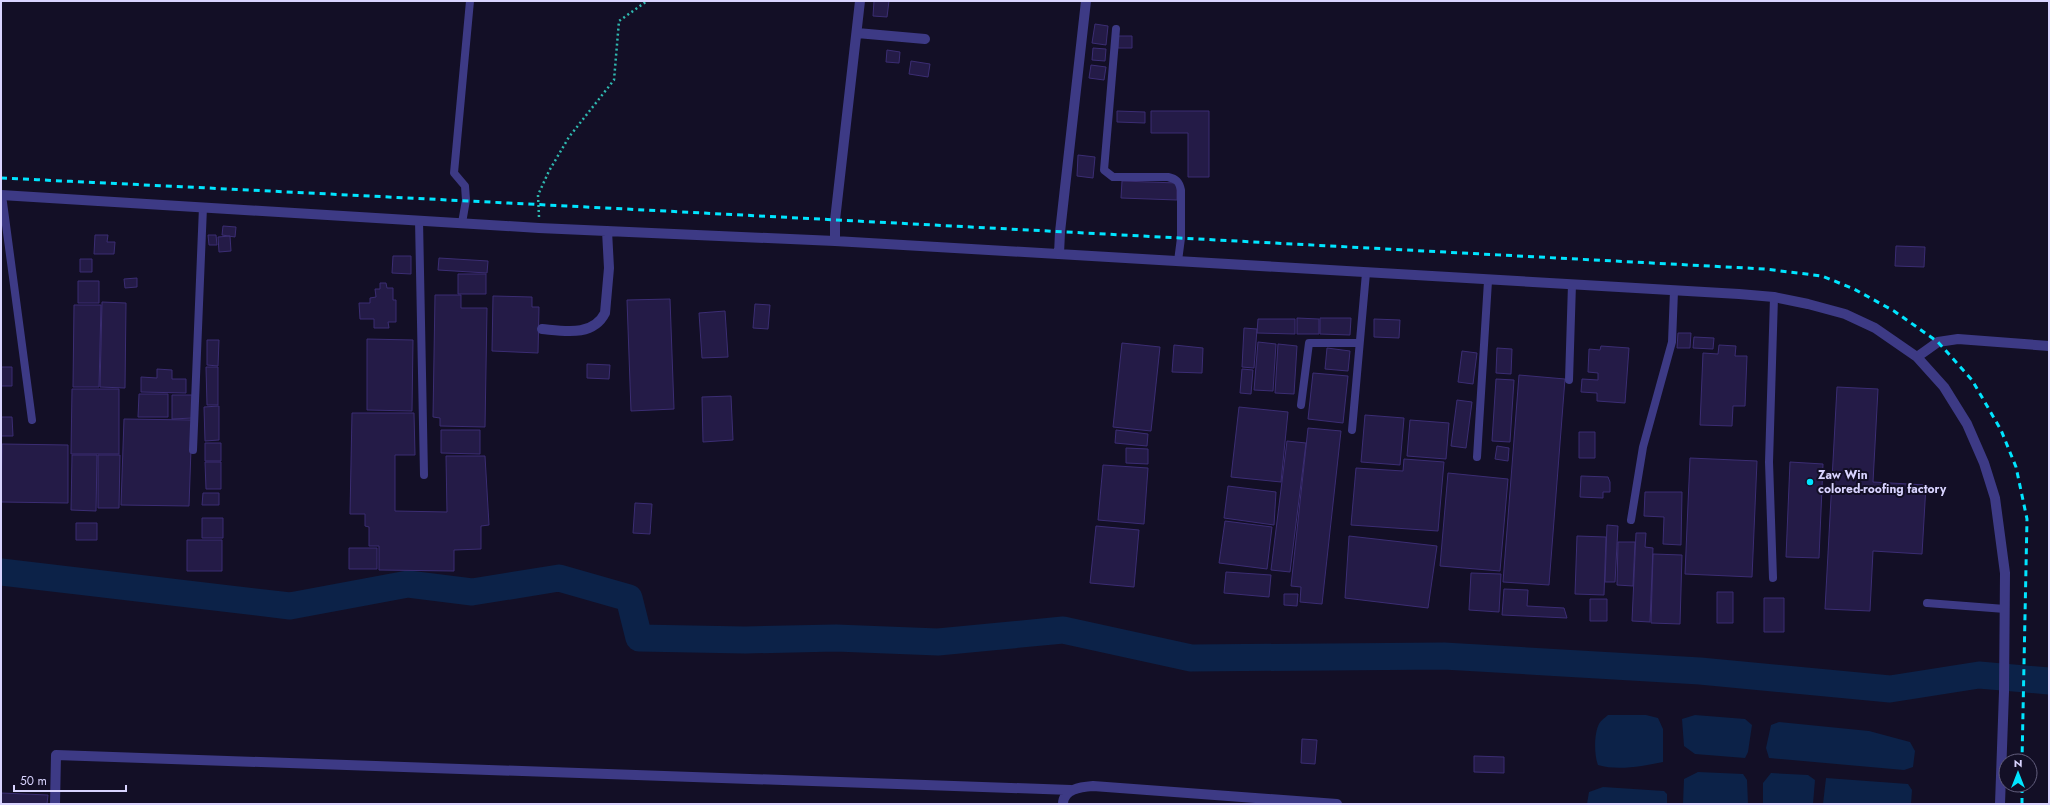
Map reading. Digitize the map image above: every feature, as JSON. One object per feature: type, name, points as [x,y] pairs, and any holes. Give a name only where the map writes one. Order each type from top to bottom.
[{"type":"street","points":[[836,241],[835,220],[860,1]]},
{"type":"street","points":[[1059,254],[1060,232],[1086,1]]},
{"type":"street","points":[[857,33],[925,38]]},
{"type":"street","points":[[1,195],[539,228],[836,241],[1774,297],[1845,314],[1875,328],[1917,357],[1944,387],[1967,424],[1984,463],[1995,498],[2001,532],[2005,573],[2004,692],[2000,804]]},
{"type":"street","points":[[542,329],[582,330],[592,328],[602,318],[605,313],[608,268],[607,231]]},
{"type":"street","points":[[1917,357],[1938,342],[1958,339],[2049,346]]},
{"type":"street","points":[[55,804],[56,756],[1071,790],[1093,786],[1264,801],[1337,804]]},
{"type":"street","points":[[1063,804],[1065,796],[1071,790]]},
{"type":"lane","points":[[462,223],[466,200],[465,186],[454,173],[470,1]]},
{"type":"lane","points":[[1116,29],[1104,170],[1112,177],[1168,177],[1176,179],[1180,183],[1181,238],[1178,261]]},
{"type":"lane","points":[[1,195],[32,420]]},
{"type":"lane","points":[[192,450],[203,207]]},
{"type":"lane","points":[[418,220],[424,474]]},
{"type":"lane","points":[[1352,430],[1366,273]]},
{"type":"lane","points":[[1477,457],[1488,281]]},
{"type":"lane","points":[[1569,380],[1572,284]]},
{"type":"lane","points":[[1631,520],[1643,447],[1672,342],[1674,291]]},
{"type":"lane","points":[[1773,578],[1769,462],[1774,297]]},
{"type":"lane","points":[[1301,405],[1309,343],[1359,343]]},
{"type":"lane","points":[[1927,603],[2005,609]]},
{"type":"path","points":[[539,228],[538,195],[549,171],[569,137],[614,80],[618,21],[648,1]]},
{"type":"water","points":[[1608,715],[1646,715],[1658,718],[1663,729],[1663,762],[1622,768],[1598,765],[1595,750],[1597,728],[1602,720]]},
{"type":"water","points":[[1695,715],[1745,719],[1752,725],[1748,752],[1745,758],[1695,754],[1684,746],[1682,719]]},
{"type":"water","points":[[1779,722],[1869,731],[1910,742],[1915,751],[1913,767],[1904,770],[1769,758],[1766,748],[1771,725]]},
{"type":"water","points":[[1698,772],[1743,774],[1747,780],[1748,804],[1683,804],[1684,779]]},
{"type":"water","points":[[1771,773],[1808,775],[1815,780],[1813,804],[1763,804],[1763,783]]},
{"type":"water","points":[[1826,778],[1908,784],[1912,790],[1911,804],[1823,804]]},
{"type":"water","points":[[1603,787],[1664,791],[1667,794],[1667,804],[1587,804],[1589,792]]},
{"type":"building","points":[[874,1],[889,1],[887,17],[873,16]]},
{"type":"building","points":[[1095,24],[1108,26],[1106,45],[1092,43]]},
{"type":"building","points":[[1118,36],[1132,36],[1132,48],[1118,48]]},
{"type":"building","points":[[1093,48],[1106,49],[1105,61],[1092,60]]},
{"type":"building","points":[[887,50],[900,52],[899,63],[886,62]]},
{"type":"building","points":[[911,61],[930,64],[928,77],[909,74]]},
{"type":"building","points":[[1091,65],[1106,67],[1104,80],[1089,78]]},
{"type":"building","points":[[1117,111],[1145,112],[1145,123],[1117,122]]},
{"type":"building","points":[[1151,111],[1209,111],[1209,177],[1188,177],[1188,133],[1151,133]]},
{"type":"building","points":[[1078,155],[1095,157],[1093,178],[1077,176]]},
{"type":"building","points":[[1122,181],[1177,183],[1177,200],[1121,198]]},
{"type":"building","points":[[223,226],[236,227],[235,237],[222,235]]},
{"type":"building","points":[[95,235],[108,235],[107,242],[115,242],[114,254],[94,254]]},
{"type":"building","points":[[208,235],[216,235],[217,245],[209,245]]},
{"type":"building","points":[[230,236],[231,251],[219,252],[218,237]]},
{"type":"building","points":[[1896,246],[1925,247],[1924,267],[1895,266]]},
{"type":"building","points":[[393,256],[411,256],[411,274],[392,273]]},
{"type":"building","points":[[439,258],[488,261],[487,273],[438,270]]},
{"type":"building","points":[[80,259],[92,259],[92,272],[80,272]]},
{"type":"building","points":[[458,274],[486,274],[486,294],[458,294]]},
{"type":"building","points":[[137,278],[137,287],[125,288],[124,279]]},
{"type":"building","points":[[78,281],[99,281],[99,303],[78,303]]},
{"type":"building","points":[[380,283],[386,283],[387,288],[393,288],[393,300],[396,300],[396,322],[388,322],[389,328],[374,328],[374,319],[360,319],[359,303],[370,303],[370,298],[376,297],[375,289],[380,289]]},
{"type":"building","points":[[435,295],[461,295],[461,308],[487,308],[485,427],[440,426],[440,418],[433,417]]},
{"type":"building","points":[[493,296],[532,297],[532,307],[539,307],[538,353],[492,351]]},
{"type":"building","points":[[670,299],[674,409],[631,411],[627,300]]},
{"type":"building","points":[[102,302],[126,303],[125,388],[100,387]]},
{"type":"building","points":[[755,304],[770,305],[768,329],[753,328]]},
{"type":"building","points":[[74,305],[101,305],[99,387],[73,387]]},
{"type":"building","points":[[725,311],[728,357],[702,358],[699,313]]},
{"type":"building","points":[[1297,318],[1319,319],[1319,334],[1297,334]]},
{"type":"building","points":[[1320,318],[1351,318],[1350,335],[1320,334]]},
{"type":"building","points":[[1258,319],[1295,319],[1295,334],[1257,333]]},
{"type":"building","points":[[1374,319],[1400,320],[1399,338],[1374,337]]},
{"type":"building","points":[[1244,328],[1257,329],[1254,368],[1242,367]]},
{"type":"building","points":[[1678,333],[1691,333],[1690,348],[1677,348]]},
{"type":"building","points":[[1694,337],[1714,338],[1713,349],[1693,348]]},
{"type":"building","points":[[367,339],[413,340],[412,411],[367,410]]},
{"type":"building","points":[[207,340],[219,340],[218,366],[207,365]]},
{"type":"building","points":[[1258,342],[1276,344],[1273,391],[1254,390]]},
{"type":"building","points":[[1122,343],[1160,347],[1151,431],[1113,427]]},
{"type":"building","points":[[1278,344],[1297,346],[1294,394],[1275,393]]},
{"type":"building","points":[[1174,345],[1203,348],[1202,373],[1172,372]]},
{"type":"building","points":[[1719,345],[1736,346],[1735,356],[1747,356],[1745,406],[1733,406],[1732,426],[1700,425],[1703,353],[1718,354]]},
{"type":"building","points":[[1601,346],[1629,348],[1625,403],[1597,401],[1597,393],[1581,392],[1582,379],[1598,380],[1598,373],[1588,372],[1589,349],[1600,350]]},
{"type":"building","points":[[1327,348],[1350,351],[1348,371],[1325,369]]},
{"type":"building","points":[[1497,348],[1512,349],[1511,374],[1496,373]]},
{"type":"building","points":[[1462,351],[1477,353],[1473,384],[1458,382]]},
{"type":"building","points":[[587,364],[610,365],[609,379],[587,378]]},
{"type":"building","points":[[1,367],[12,367],[12,386],[1,386]]},
{"type":"building","points":[[206,367],[218,367],[218,405],[207,405]]},
{"type":"building","points":[[157,369],[172,370],[172,379],[186,379],[186,393],[141,392],[141,377],[157,378]]},
{"type":"building","points":[[1242,369],[1253,370],[1251,394],[1240,393]]},
{"type":"building","points":[[1313,373],[1348,376],[1343,423],[1308,419]]},
{"type":"building","points":[[1519,375],[1565,379],[1549,585],[1503,582]]},
{"type":"building","points":[[1496,379],[1514,380],[1510,442],[1492,441]]},
{"type":"building","points":[[1837,387],[1878,389],[1873,482],[1926,485],[1922,554],[1873,551],[1870,611],[1825,609]]},
{"type":"building","points":[[72,389],[119,389],[119,454],[71,454]]},
{"type":"building","points":[[139,394],[168,394],[168,417],[138,417]]},
{"type":"building","points":[[172,395],[192,395],[193,418],[172,419]]},
{"type":"building","points":[[731,396],[733,440],[703,442],[702,397]]},
{"type":"building","points":[[1457,400],[1472,402],[1466,448],[1451,446]]},
{"type":"building","points":[[219,406],[219,440],[205,441],[204,407]]},
{"type":"building","points":[[1239,407],[1288,412],[1281,482],[1231,477]]},
{"type":"building","points":[[352,413],[414,413],[415,455],[395,455],[395,511],[447,512],[446,456],[485,456],[489,525],[481,526],[481,549],[454,550],[454,571],[379,570],[379,546],[369,546],[369,527],[365,526],[365,514],[350,514]]},
{"type":"building","points":[[1365,415],[1404,418],[1400,465],[1361,462]]},
{"type":"building","points":[[1,417],[12,417],[13,436],[1,436]]},
{"type":"building","points":[[124,419],[192,420],[189,506],[121,505]]},
{"type":"building","points":[[1410,420],[1449,423],[1446,459],[1407,456]]},
{"type":"building","points":[[1308,428],[1341,431],[1322,604],[1300,602],[1301,587],[1291,586]]},
{"type":"building","points":[[441,430],[480,430],[480,454],[441,453]]},
{"type":"building","points":[[1116,430],[1148,434],[1147,446],[1115,443]]},
{"type":"building","points":[[1579,432],[1595,432],[1595,458],[1579,458]]},
{"type":"building","points":[[1287,441],[1306,443],[1290,572],[1271,570]]},
{"type":"building","points":[[205,443],[221,443],[221,461],[205,461]]},
{"type":"building","points":[[2,444],[68,445],[68,503],[1,502]]},
{"type":"building","points":[[1497,446],[1509,448],[1508,461],[1495,459]]},
{"type":"building","points":[[1126,448],[1148,449],[1148,464],[1126,463]]},
{"type":"building","points":[[72,455],[97,455],[96,511],[71,510]]},
{"type":"building","points":[[98,455],[120,455],[119,508],[98,508]]},
{"type":"building","points":[[1690,458],[1757,461],[1752,577],[1685,574]]},
{"type":"building","points":[[1404,459],[1444,462],[1438,531],[1351,525],[1356,468],[1403,471]]},
{"type":"building","points":[[205,462],[221,462],[221,489],[206,489]]},
{"type":"building","points":[[1790,462],[1823,464],[1819,558],[1786,557]]},
{"type":"building","points":[[1103,465],[1148,468],[1144,524],[1098,520]]},
{"type":"building","points":[[1448,473],[1508,479],[1500,571],[1440,566]]},
{"type":"building","points":[[1581,476],[1608,477],[1610,482],[1610,492],[1603,492],[1603,498],[1580,497]]},
{"type":"building","points":[[1228,486],[1276,492],[1274,525],[1224,518]]},
{"type":"building","points":[[1645,492],[1682,492],[1681,545],[1663,544],[1664,517],[1644,516]]},
{"type":"building","points":[[203,493],[219,493],[219,505],[202,505]]},
{"type":"building","points":[[635,503],[652,504],[650,534],[633,533]]},
{"type":"building","points":[[202,518],[223,518],[223,538],[202,538]]},
{"type":"building","points":[[1225,521],[1272,527],[1267,569],[1219,563]]},
{"type":"building","points":[[76,523],[97,523],[97,540],[76,540]]},
{"type":"building","points":[[1607,525],[1618,526],[1615,582],[1605,582]]},
{"type":"building","points":[[1096,526],[1139,530],[1134,587],[1090,583]]},
{"type":"building","points":[[1636,533],[1646,533],[1645,547],[1653,548],[1650,622],[1632,621]]},
{"type":"building","points":[[1349,536],[1437,546],[1428,608],[1345,598]]},
{"type":"building","points":[[1577,536],[1606,537],[1604,595],[1575,594]]},
{"type":"building","points":[[187,540],[222,540],[222,571],[187,571]]},
{"type":"building","points":[[1618,542],[1635,542],[1633,586],[1617,585]]},
{"type":"building","points":[[349,548],[377,548],[377,569],[349,569]]},
{"type":"building","points":[[1653,554],[1682,555],[1680,624],[1651,623]]},
{"type":"building","points":[[1226,572],[1271,575],[1269,597],[1224,593]]},
{"type":"building","points":[[1471,573],[1501,574],[1499,612],[1469,610]]},
{"type":"building","points":[[1504,589],[1528,590],[1527,606],[1564,608],[1567,618],[1502,615]]},
{"type":"building","points":[[1717,592],[1733,592],[1733,623],[1717,623]]},
{"type":"building","points":[[1284,594],[1298,594],[1297,606],[1284,605]]},
{"type":"building","points":[[1764,598],[1784,598],[1784,632],[1764,632]]},
{"type":"building","points":[[1590,599],[1607,599],[1607,621],[1590,621]]},
{"type":"building","points":[[1302,739],[1317,740],[1315,764],[1301,763]]},
{"type":"building","points":[[1474,756],[1504,757],[1504,773],[1474,772]]},
{"type":"building","points":[[1,793],[48,795],[47,804],[1,804]]},
{"type":"waterway","points":[[1,572],[290,606],[408,584],[472,592],[559,578],[629,598],[639,638],[745,640],[836,638],[938,642],[1063,630],[1191,658],[1444,656],[1700,671],[1890,689],[1979,675],[2049,681]]},
{"type":"railway","points":[[1,178],[1765,269],[1822,276],[1854,289],[1894,311],[1938,342],[1972,380],[2001,430],[2016,467],[2027,519],[2022,753]]},
{"type":"railway","points":[[2022,793],[2022,804]]},
{"type":"place","name":"Zaw Win colored-roofing factory","points":[[1810,482]]}]
